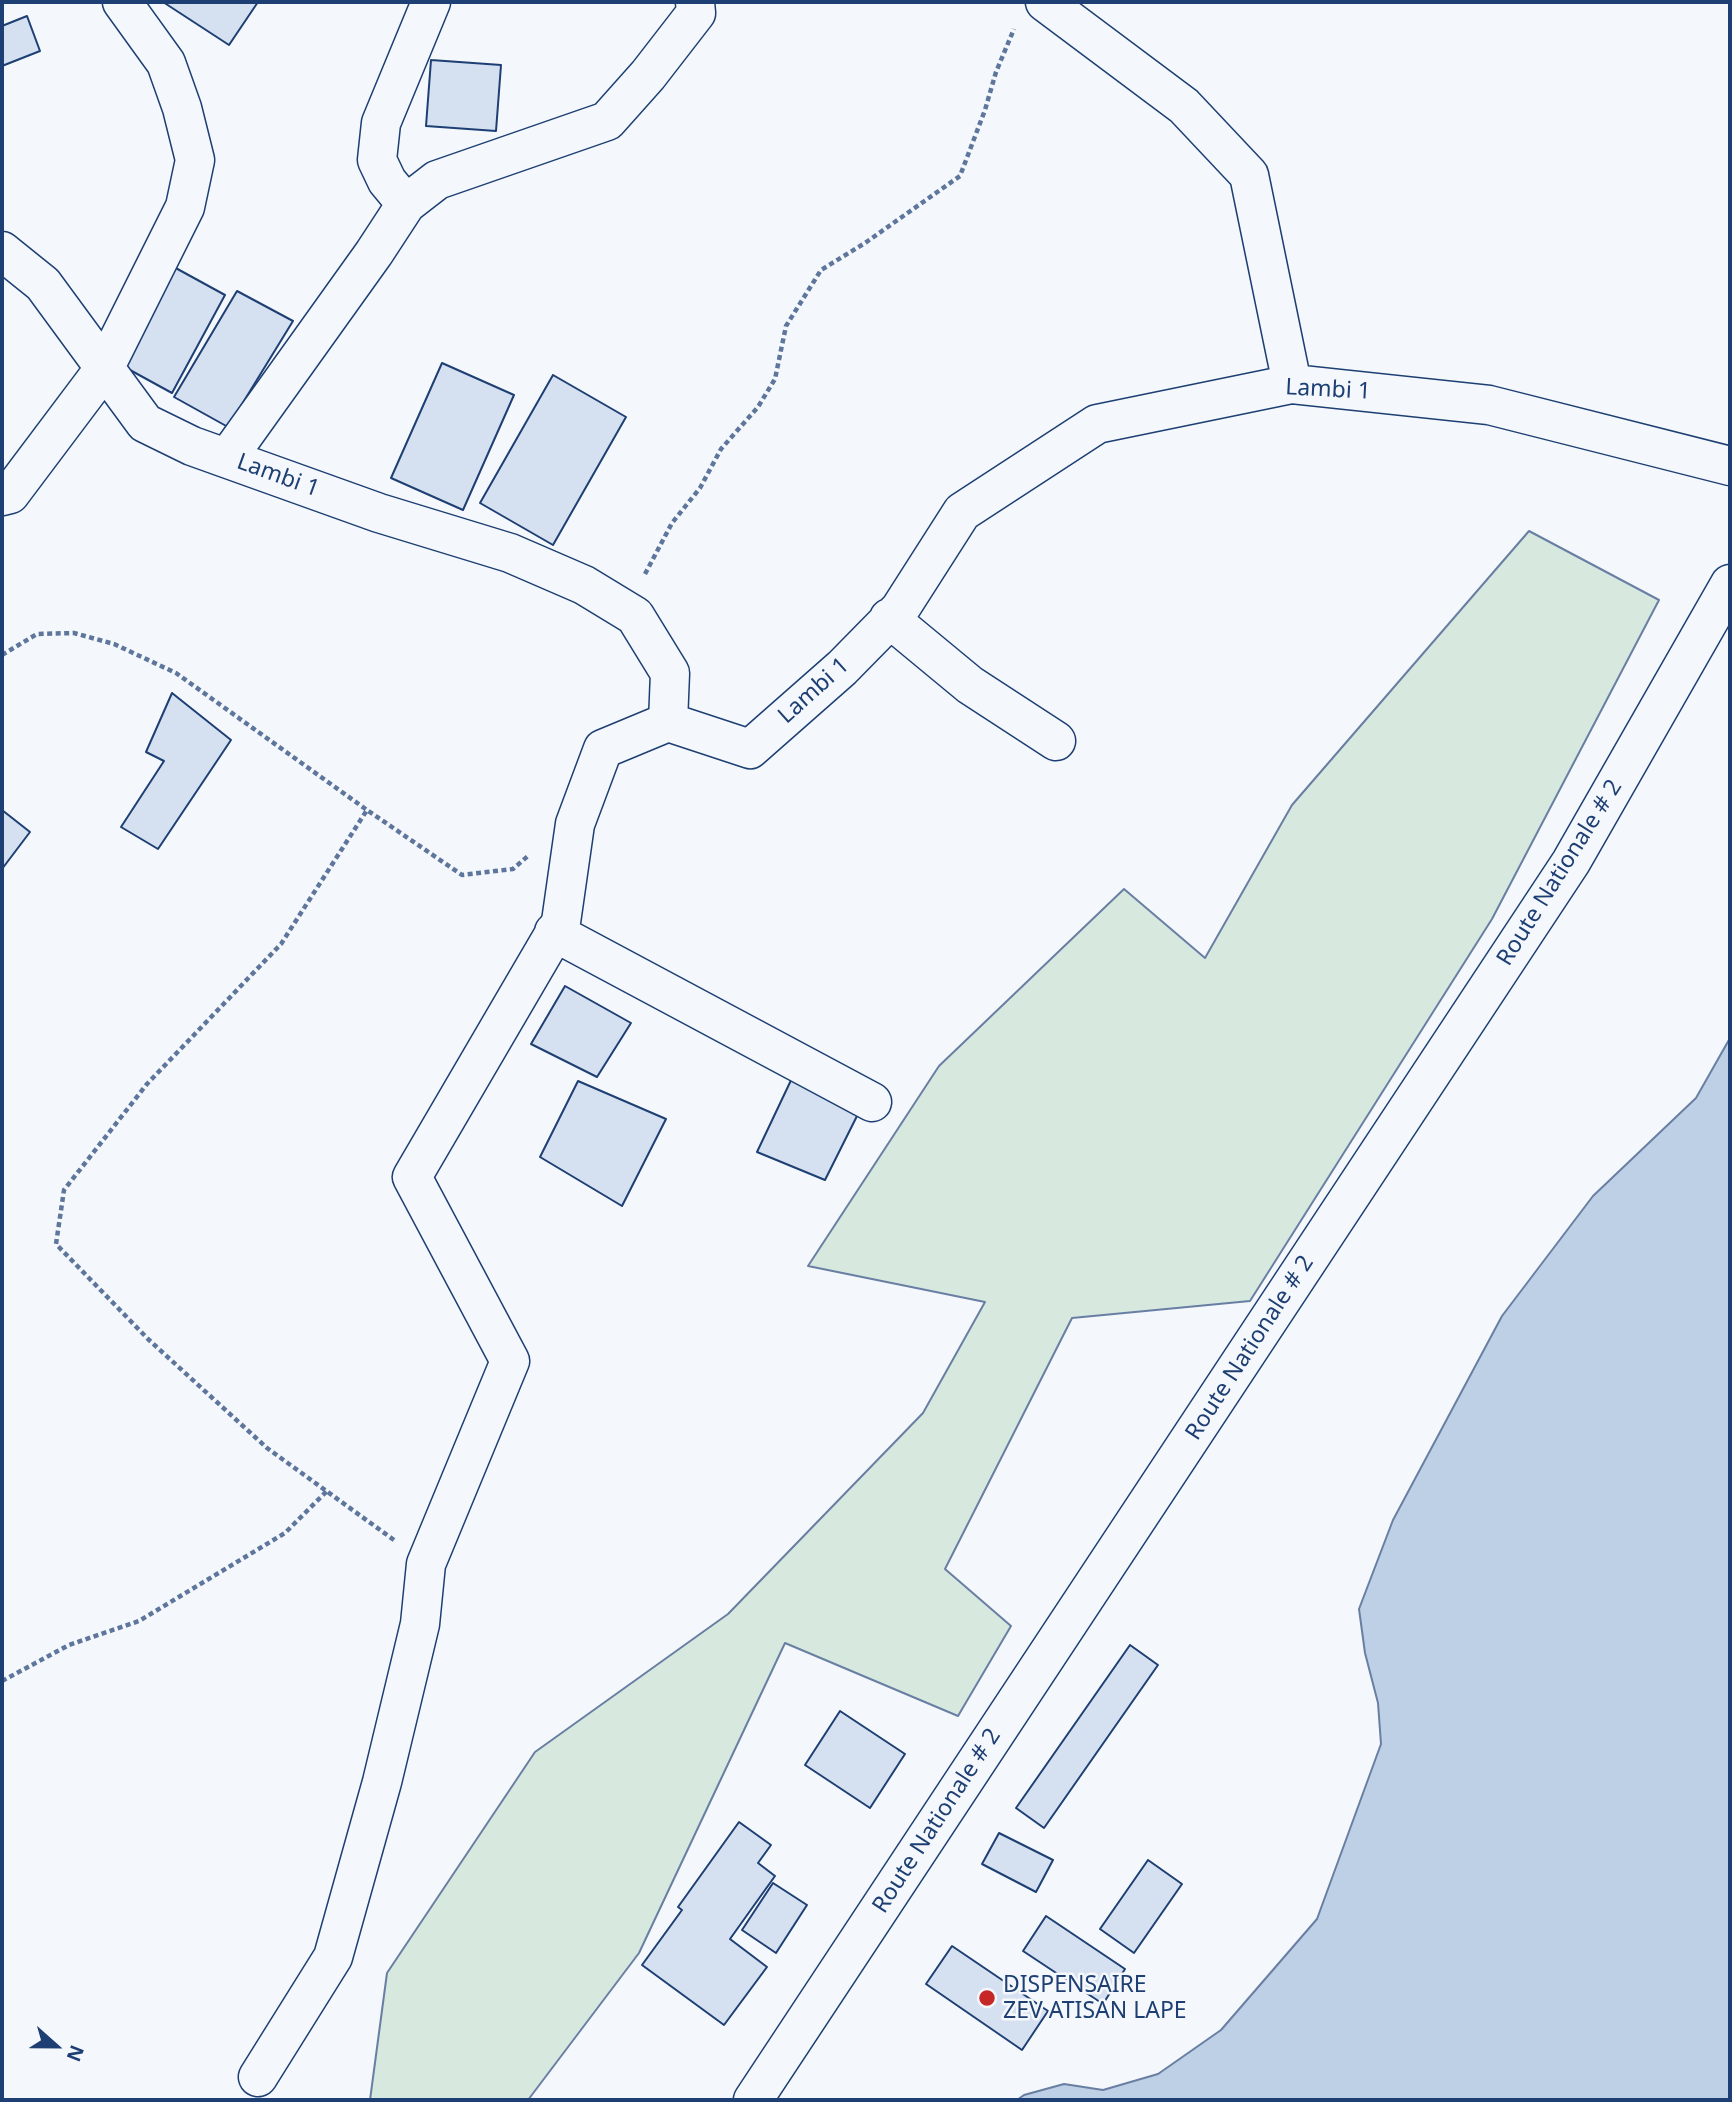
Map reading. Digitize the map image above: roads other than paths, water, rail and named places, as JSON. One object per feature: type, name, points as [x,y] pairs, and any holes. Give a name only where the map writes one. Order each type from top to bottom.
[{"type":"street","points":[[2,496],[10,494],[104,369],[185,207],[195,160],[182,107],[166,63],[122,2]]},
{"type":"street","points":[[406,204],[387,181],[377,160],[381,123],[431,2]]},
{"type":"street","points":[[228,457],[406,204],[437,180],[607,121],[648,75],[700,6]]},
{"type":"street","points":[[1031,13],[1184,106],[1249,175],[1292,384]]},
{"type":"street","name":"Lambi 1","points":[[2,251],[43,284],[145,423],[192,446],[379,513],[510,553],[584,585],[635,616],[670,673],[668,722],[750,748],[842,668],[900,609],[962,512],[1097,424],[1292,384],[1489,405],[1730,466]]},
{"type":"street","name":"Route Nationale # 2","points":[[752,2100],[1571,862],[1730,584]]},
{"type":"street","points":[[889,618],[970,685],[1056,741]]},
{"type":"street","points":[[258,2077],[333,1957],[382,1782],[420,1624],[426,1564],[510,1361],[412,1177],[561,922],[575,824],[603,749],[668,722]]},
{"type":"street","points":[[554,932],[872,1102]]},
{"type":"water","points":[[1730,1038],[1730,2100],[1017,2100],[1024,2095],[1064,2084],[1103,2090],[1158,2074],[1221,2030],[1317,1919],[1381,1744],[1378,1703],[1365,1653],[1359,1609],[1393,1520],[1502,1316],[1593,1196],[1696,1098]]},
{"type":"place","name":"DISPENSAIRE ZEV ATISAN LAPE","points":[[987,1998]]}]
